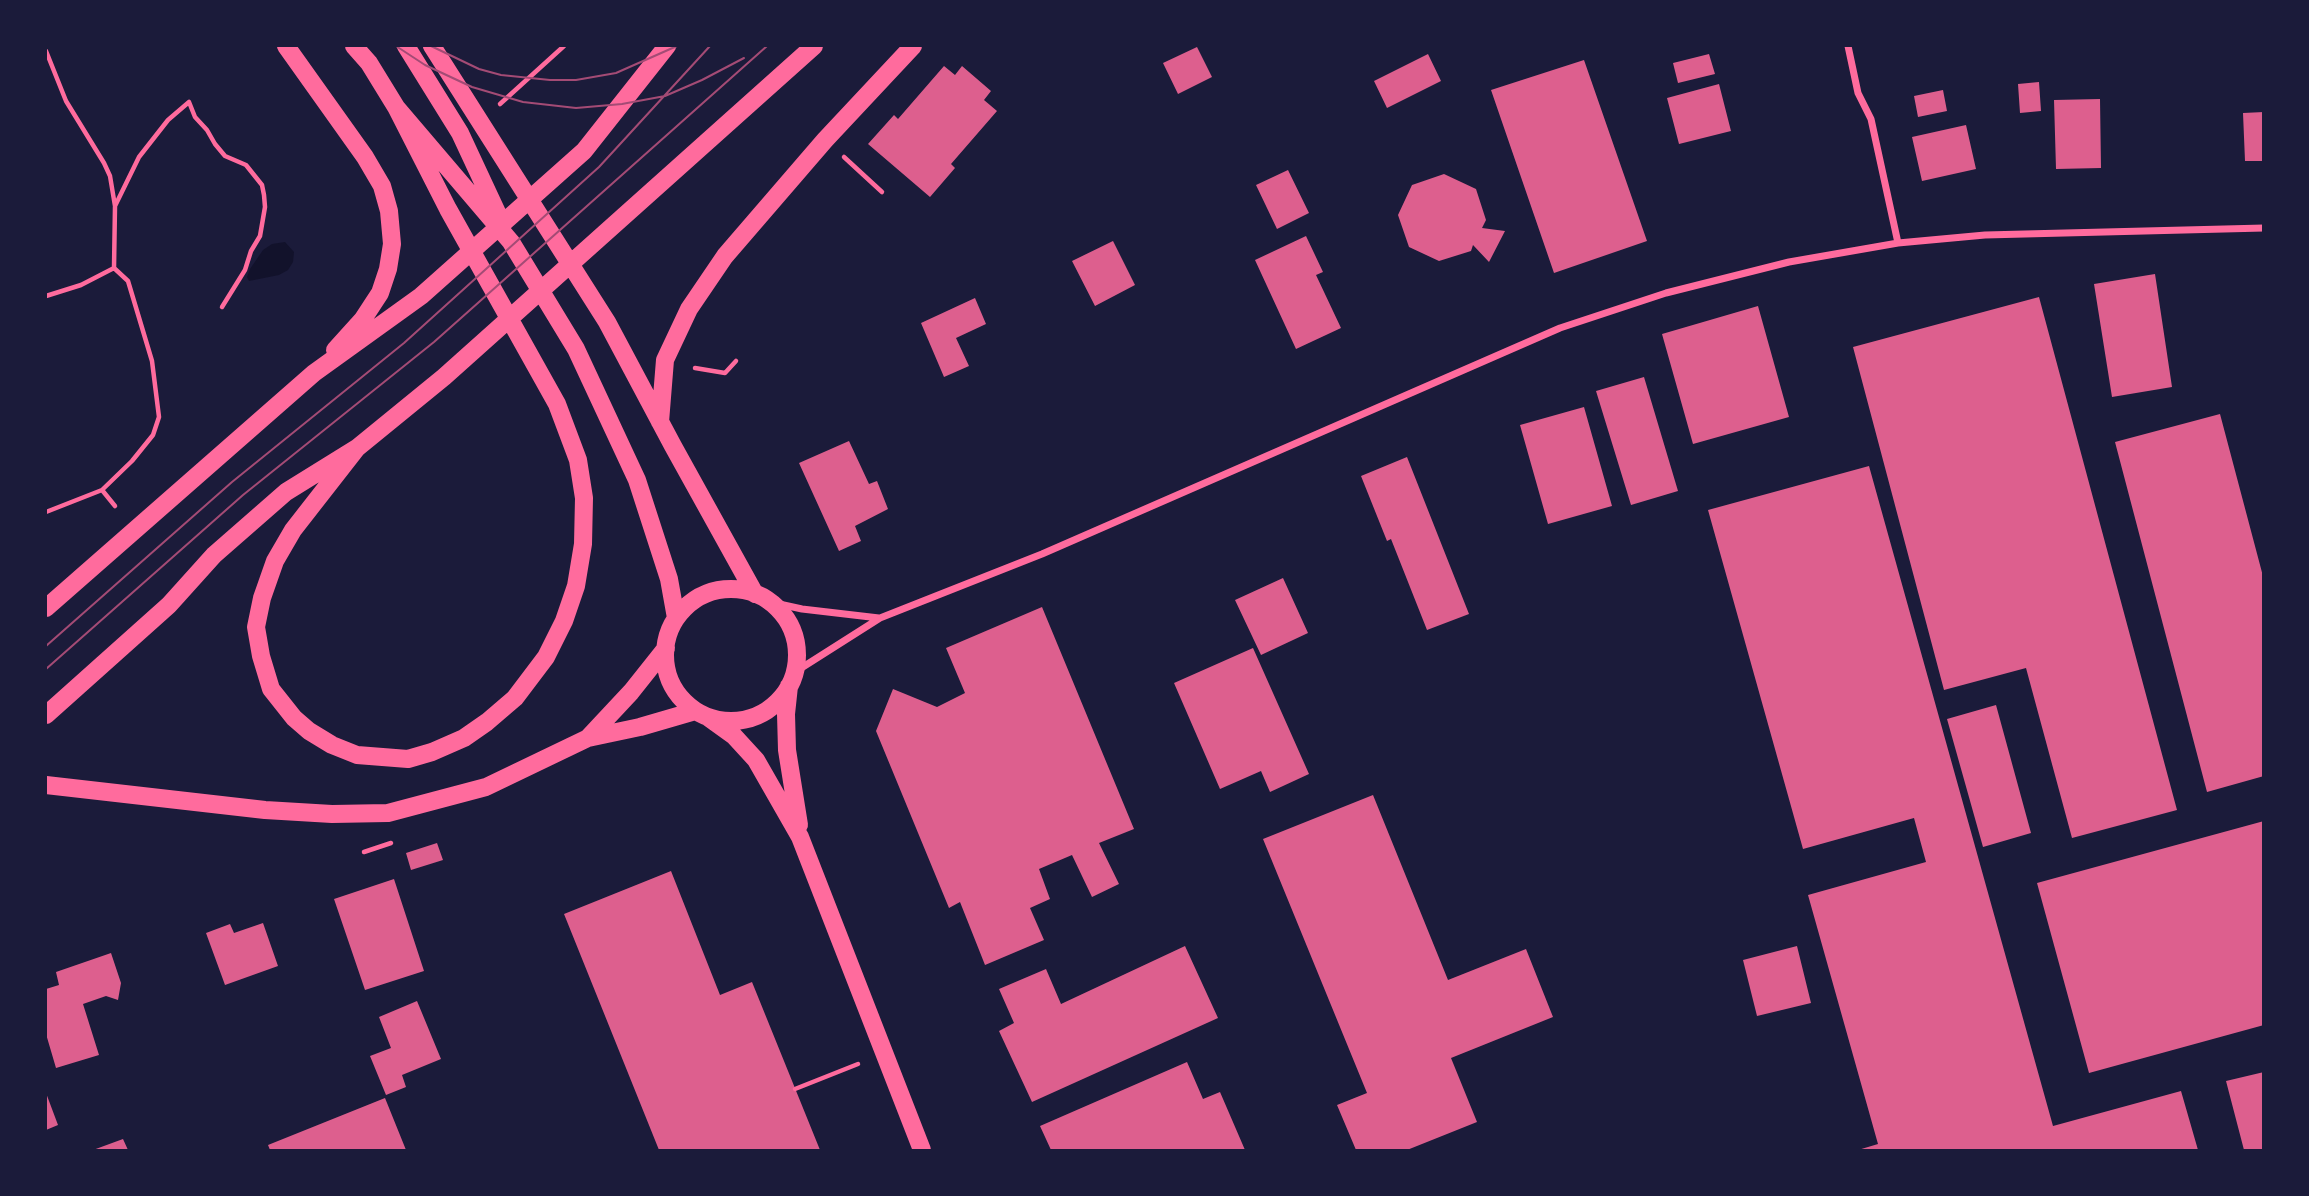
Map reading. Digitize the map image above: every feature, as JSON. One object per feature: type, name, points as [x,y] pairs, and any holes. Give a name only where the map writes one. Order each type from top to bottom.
[{"type":"main road","points":[[286,46],[365,157],[382,186],[389,211],[392,244],[388,270],[380,293],[363,319],[314,373]]},
{"type":"main road","points":[[354,46],[369,63],[396,107],[448,209],[557,404],[578,460],[584,498],[583,544],[576,586],[564,621],[546,657],[515,698],[487,722],[464,738],[408,759],[357,755],[309,732],[271,689],[264,671],[256,627],[261,598],[275,561],[293,530],[357,448]]},
{"type":"main road","points":[[406,46],[460,133],[511,242],[586,368],[637,480],[669,579],[677,618]]},
{"type":"main road","points":[[432,46],[607,322],[660,422],[763,598]]},
{"type":"main road","points":[[46,608],[314,373],[421,296],[584,151],[667,46]]},
{"type":"main road","points":[[46,715],[169,605],[214,555],[286,492],[357,448],[444,377],[814,46]]},
{"type":"main road","points":[[660,422],[666,360],[689,309],[725,256],[825,140],[913,46]]},
{"type":"main road","points":[[396,107],[511,242]]},
{"type":"main road","points":[[800,837],[787,750],[786,714],[797,656],[790,626],[781,612],[763,598],[734,589],[712,592],[692,602],[677,618],[669,632],[666,666],[671,683],[681,699],[734,736],[756,760],[800,837],[922,1150]]},
{"type":"main road","points":[[588,738],[631,692],[666,648]]},
{"type":"main road","points":[[46,785],[265,810],[332,814],[388,813],[486,787],[588,738],[702,714],[732,722],[755,717],[775,705],[792,679]]},
{"type":"street","points":[[1848,46],[1858,93],[1871,119],[1898,243]]},
{"type":"street","points":[[792,679],[880,618],[1042,554],[1559,328],[1666,293],[1789,262],[1898,243],[1985,235],[2263,228]]},
{"type":"street","points":[[763,598],[802,609],[880,618]]},
{"type":"path","points":[[499,104],[564,46]]},
{"type":"path","points":[[46,51],[66,101],[110,176],[115,206],[114,268],[128,281],[152,361],[159,417],[153,435],[132,461],[102,490],[46,512]]},
{"type":"path","points":[[115,206],[139,157],[168,120],[190,102],[195,117],[215,144],[225,156],[246,164],[262,185],[264,195],[265,207],[260,236],[251,251],[246,270],[222,307]]},
{"type":"path","points":[[843,156],[882,192]]},
{"type":"path","points":[[46,296],[80,285],[114,268]]},
{"type":"path","points":[[695,368],[725,373],[736,360]]},
{"type":"path","points":[[102,490],[115,506]]},
{"type":"path","points":[[796,1088],[859,1064]]},
{"type":"shaded area","points":[[285,242],[294,252],[293,262],[288,270],[279,275],[249,281],[247,277],[250,269],[263,250],[272,244]]},
{"type":"building","points":[[1197,47],[1212,77],[1178,94],[1163,63]]},
{"type":"building","points":[[1428,54],[1441,81],[1387,108],[1374,81]]},
{"type":"building","points":[[1709,54],[1715,74],[1678,83],[1673,63]]},
{"type":"building","points":[[1584,60],[1647,241],[1554,273],[1491,90]]},
{"type":"building","points":[[944,66],[955,75],[962,66],[991,91],[984,100],[997,111],[951,164],[955,168],[930,197],[868,144],[894,115],[898,119]]},
{"type":"building","points":[[2039,82],[2041,111],[2020,113],[2018,84]]},
{"type":"building","points":[[1719,84],[1731,131],[1679,144],[1667,98]]},
{"type":"building","points":[[1943,90],[1947,111],[1918,117],[1914,96]]},
{"type":"building","points":[[2100,99],[2101,168],[2056,169],[2054,100]]},
{"type":"building","points":[[2264,112],[2264,161],[2245,161],[2243,113]]},
{"type":"building","points":[[1966,125],[1976,169],[1922,181],[1912,137]]},
{"type":"building","points":[[1288,170],[1309,213],[1277,229],[1256,185]]},
{"type":"building","points":[[1444,174],[1476,189],[1486,220],[1482,228],[1505,231],[1489,262],[1473,245],[1471,251],[1439,261],[1409,247],[1398,215],[1412,185]]},
{"type":"building","points":[[1306,236],[1323,272],[1316,275],[1341,328],[1296,349],[1255,260]]},
{"type":"building","points":[[1113,241],[1135,285],[1095,306],[1072,261]]},
{"type":"building","points":[[2155,274],[2172,387],[2112,397],[2094,284]]},
{"type":"building","points":[[2039,297],[2177,810],[2072,838],[2026,668],[1944,690],[1853,347]]},
{"type":"building","points":[[975,298],[986,324],[956,338],[969,366],[944,377],[921,323]]},
{"type":"building","points":[[1758,306],[1789,417],[1693,444],[1662,334]]},
{"type":"building","points":[[1644,377],[1678,491],[1631,505],[1596,391]]},
{"type":"building","points":[[1584,407],[1612,506],[1548,524],[1520,425]]},
{"type":"building","points":[[2220,414],[2264,580],[2264,776],[2207,792],[2115,442]]},
{"type":"building","points":[[849,441],[869,484],[877,481],[888,509],[855,526],[861,541],[839,551],[799,463]]},
{"type":"building","points":[[1407,457],[1469,614],[1427,630],[1391,539],[1387,541],[1361,476]]},
{"type":"building","points":[[1869,466],[2053,1126],[2181,1091],[2198,1150],[1858,1150],[1878,1144],[1808,895],[1926,862],[1914,818],[1803,849],[1708,510]]},
{"type":"building","points":[[1283,578],[1308,633],[1261,655],[1235,600]]},
{"type":"building","points":[[1042,607],[1134,829],[1099,843],[1119,884],[1092,897],[1072,855],[1039,869],[1050,899],[1030,908],[1044,940],[985,965],[960,902],[949,908],[876,731],[893,689],[937,707],[965,693],[946,648]]},
{"type":"building","points":[[1253,648],[1309,774],[1270,792],[1261,771],[1220,789],[1174,683]]},
{"type":"building","points":[[1996,705],[2031,833],[1983,847],[1947,719]]},
{"type":"building","points":[[1373,795],[1448,980],[1526,949],[1553,1017],[1451,1058],[1477,1122],[1407,1150],[1356,1150],[1337,1105],[1367,1093],[1263,839]]},
{"type":"building","points":[[2264,821],[2264,1025],[2089,1073],[2037,883]]},
{"type":"building","points":[[437,843],[443,860],[411,870],[406,853]]},
{"type":"building","points":[[671,871],[720,995],[752,982],[820,1150],[659,1150],[564,914]]},
{"type":"building","points":[[394,879],[424,971],[365,990],[334,899]]},
{"type":"building","points":[[263,923],[278,966],[225,985],[206,933],[230,924],[234,933]]},
{"type":"building","points":[[1185,946],[1218,1018],[1032,1102],[999,1031],[1014,1023],[999,989],[1046,969],[1061,1004]]},
{"type":"building","points":[[1797,946],[1811,1003],[1757,1016],[1743,960]]},
{"type":"building","points":[[111,953],[121,983],[118,1000],[106,996],[83,1004],[99,1055],[56,1068],[46,1034],[46,989],[59,985],[56,972]]},
{"type":"building","points":[[417,1001],[441,1059],[402,1075],[406,1087],[386,1095],[370,1056],[391,1048],[379,1017]]},
{"type":"building","points":[[1187,1062],[1203,1099],[1220,1092],[1245,1150],[1051,1150],[1040,1126]]},
{"type":"building","points":[[2264,1072],[2264,1150],[2244,1150],[2226,1081]]},
{"type":"building","points":[[46,1093],[58,1125],[46,1130]]},
{"type":"building","points":[[385,1098],[406,1150],[270,1150],[268,1145]]},
{"type":"building","points":[[123,1139],[128,1150],[93,1150]]},
{"type":"tram line","points":[[396,46],[425,65],[472,87],[523,102],[576,108],[622,104],[665,96],[744,58]]},
{"type":"tram line","points":[[431,46],[479,69],[501,75],[550,80],[576,80],[616,73],[677,46]]},
{"type":"tram line","points":[[46,646],[232,482],[404,343],[599,167],[710,46]]},
{"type":"tram line","points":[[46,669],[243,495],[434,342],[767,46]]}]
